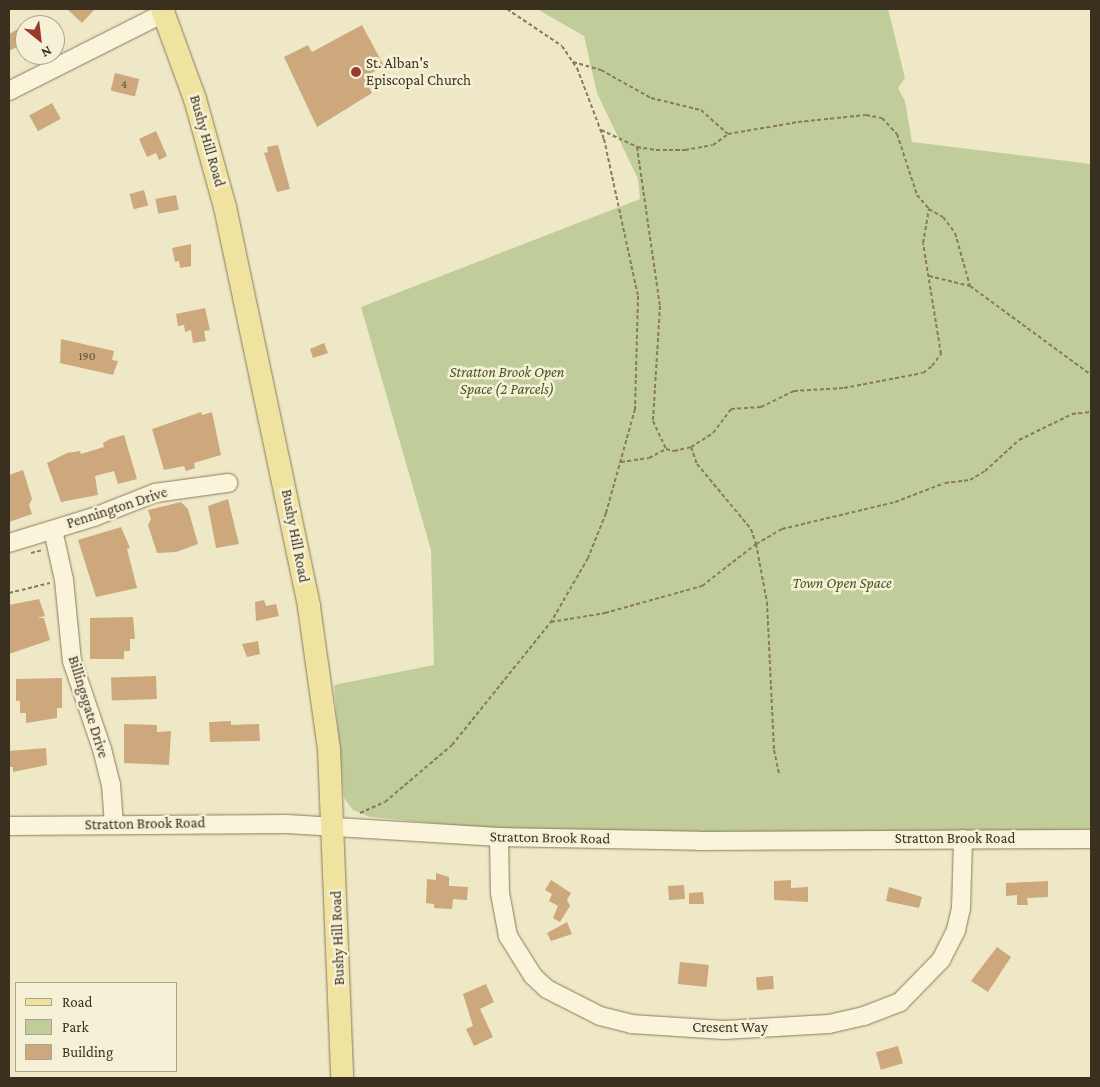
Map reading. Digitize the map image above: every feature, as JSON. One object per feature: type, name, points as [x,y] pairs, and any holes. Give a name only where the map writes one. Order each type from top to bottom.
[{"type":"main road","name":"Bushy Hill Road","points":[[163,11],[212,157],[296,539],[329,749],[342,1078]]},
{"type":"street","points":[[9,91],[163,11]]},
{"type":"street","name":"Pennington Drive","points":[[9,543],[55,538],[155,493],[228,483]]},
{"type":"street","name":"Billingsgate Drive","points":[[55,538],[64,580],[72,661],[102,749],[111,784],[114,825]]},
{"type":"street","name":"Stratton Brook Road","points":[[9,826],[220,823],[333,826],[499,837],[1091,839]]},
{"type":"street","name":"Cresent Way","points":[[499,837],[500,893],[508,936],[533,976],[547,989],[600,1016],[631,1024],[724,1030],[829,1024],[864,1016],[900,1002],[941,960],[956,930],[961,908],[963,840]]},
{"type":"path","points":[[357,815],[385,802],[452,746],[551,622],[588,558],[606,513],[635,409],[638,296],[601,130],[573,62],[562,46],[507,9]]},
{"type":"path","points":[[573,62],[601,70],[651,98],[701,110],[728,134]]},
{"type":"path","points":[[601,130],[637,148],[685,150],[713,145],[728,134],[798,122],[866,115],[882,118],[897,134],[917,195],[929,209],[943,217],[955,233],[970,286]]},
{"type":"path","points":[[637,148],[660,306],[653,421],[666,449]]},
{"type":"path","points":[[620,462],[648,458],[666,449],[674,451],[691,447],[713,433],[731,409],[761,408],[794,391],[844,388],[923,373],[932,366],[940,354],[923,243],[929,209]]},
{"type":"path","points":[[929,276],[970,286],[1091,376]]},
{"type":"path","points":[[551,622],[606,613],[702,586],[756,544],[798,523],[895,502],[945,483],[970,480],[985,471],[1018,440],[1072,414],[1091,412]]},
{"type":"path","points":[[691,447],[697,464],[751,529],[756,544],[767,602],[774,750],[779,773]]},
{"type":"path","points":[[25,554],[55,538]]},
{"type":"path","points":[[9,593],[64,580]]},
{"type":"green space","name":"Town Open Space","points":[[537,9],[888,9],[905,78],[898,88],[905,101],[912,142],[1091,164],[1091,829],[784,836],[484,828],[370,817],[353,810],[344,798],[334,685],[434,665],[431,550],[361,307],[640,199],[638,179],[597,93],[584,36]]},
{"type":"building","points":[[67,9],[95,9],[82,23]]},
{"type":"building","name":"St. Alban's Episcopal Church","points":[[362,25],[384,66],[364,77],[372,93],[317,127],[284,57],[308,45],[312,52]]},
{"type":"building","points":[[15,31],[15,48],[9,51],[9,34]]},
{"type":"building","points":[[115,73],[139,79],[135,97],[111,90]]},
{"type":"building","points":[[52,103],[61,119],[38,131],[29,116]]},
{"type":"building","points":[[156,131],[167,156],[159,160],[156,153],[147,157],[139,139]]},
{"type":"building","points":[[278,145],[290,189],[277,192],[264,153],[268,152],[267,147]]},
{"type":"building","points":[[144,190],[148,205],[134,209],[130,194]]},
{"type":"building","points":[[176,195],[179,210],[158,214],[155,199]]},
{"type":"building","points":[[191,244],[191,266],[180,268],[179,261],[175,262],[172,248]]},
{"type":"building","points":[[205,308],[210,330],[204,331],[206,341],[193,343],[191,330],[185,332],[184,325],[178,326],[176,314]]},
{"type":"building","points":[[61,339],[114,351],[112,360],[118,361],[113,375],[60,363]]},
{"type":"building","points":[[324,343],[328,353],[313,358],[310,349]]},
{"type":"building","points":[[201,412],[202,415],[212,412],[221,455],[194,463],[195,468],[186,471],[184,466],[164,470],[152,429]]},
{"type":"building","points":[[124,435],[137,479],[118,484],[114,471],[95,476],[98,495],[61,502],[47,463],[67,453],[80,451],[81,454],[104,447],[103,443]]},
{"type":"building","points":[[23,470],[32,499],[29,505],[32,514],[9,522],[9,475]]},
{"type":"building","points":[[228,499],[239,544],[216,548],[208,506]]},
{"type":"building","points":[[181,502],[188,509],[198,544],[176,552],[157,553],[148,525],[151,519],[148,510]]},
{"type":"building","points":[[121,527],[130,548],[127,549],[137,588],[96,597],[78,540]]},
{"type":"building","points":[[39,599],[45,616],[37,618],[44,618],[50,640],[9,654],[9,605]]},
{"type":"building","points":[[264,600],[266,606],[276,604],[279,616],[256,621],[255,602]]},
{"type":"building","points":[[133,617],[135,639],[130,639],[130,651],[124,651],[124,659],[90,659],[90,618]]},
{"type":"building","points":[[258,641],[260,654],[247,657],[242,644]]},
{"type":"building","points":[[156,676],[157,699],[112,701],[111,678]]},
{"type":"building","points":[[62,678],[62,708],[57,708],[57,718],[26,723],[26,713],[20,713],[20,701],[16,701],[16,679]]},
{"type":"building","points":[[231,721],[231,725],[259,724],[260,741],[210,742],[209,722]]},
{"type":"building","points":[[124,724],[157,725],[157,732],[171,731],[169,765],[124,763]]},
{"type":"building","points":[[46,748],[47,765],[13,772],[13,767],[9,767],[9,751]]},
{"type":"building","points":[[436,873],[449,877],[449,886],[468,887],[467,900],[453,899],[452,909],[434,908],[434,904],[426,903],[427,879],[436,880]]},
{"type":"building","points":[[551,880],[571,893],[567,900],[570,906],[560,922],[553,918],[558,906],[549,901],[552,894],[545,890]]},
{"type":"building","points":[[791,880],[791,888],[808,887],[808,902],[774,900],[774,881]]},
{"type":"building","points":[[1048,881],[1048,897],[1027,898],[1028,905],[1017,905],[1017,895],[1006,896],[1006,883]]},
{"type":"building","points":[[684,885],[685,899],[669,900],[668,886]]},
{"type":"building","points":[[889,887],[922,897],[919,908],[886,901]]},
{"type":"building","points":[[703,892],[704,904],[689,904],[689,893]]},
{"type":"building","points":[[567,922],[572,934],[551,941],[547,933]]},
{"type":"building","points":[[997,947],[1011,957],[988,992],[971,981]]},
{"type":"building","points":[[680,962],[709,965],[707,987],[678,984]]},
{"type":"building","points":[[773,976],[774,989],[757,990],[756,977]]},
{"type":"building","points":[[486,984],[494,1002],[480,1009],[493,1037],[474,1046],[466,1029],[473,1026],[463,994]]},
{"type":"building","points":[[898,1046],[903,1063],[881,1070],[876,1052]]},
{"type":"place","name":"St. Alban's Episcopal Church","points":[[356,72]]},
{"type":"park label","name":"Stratton Brook Open Space (2 Parcels)","points":[[507,380]]}]
